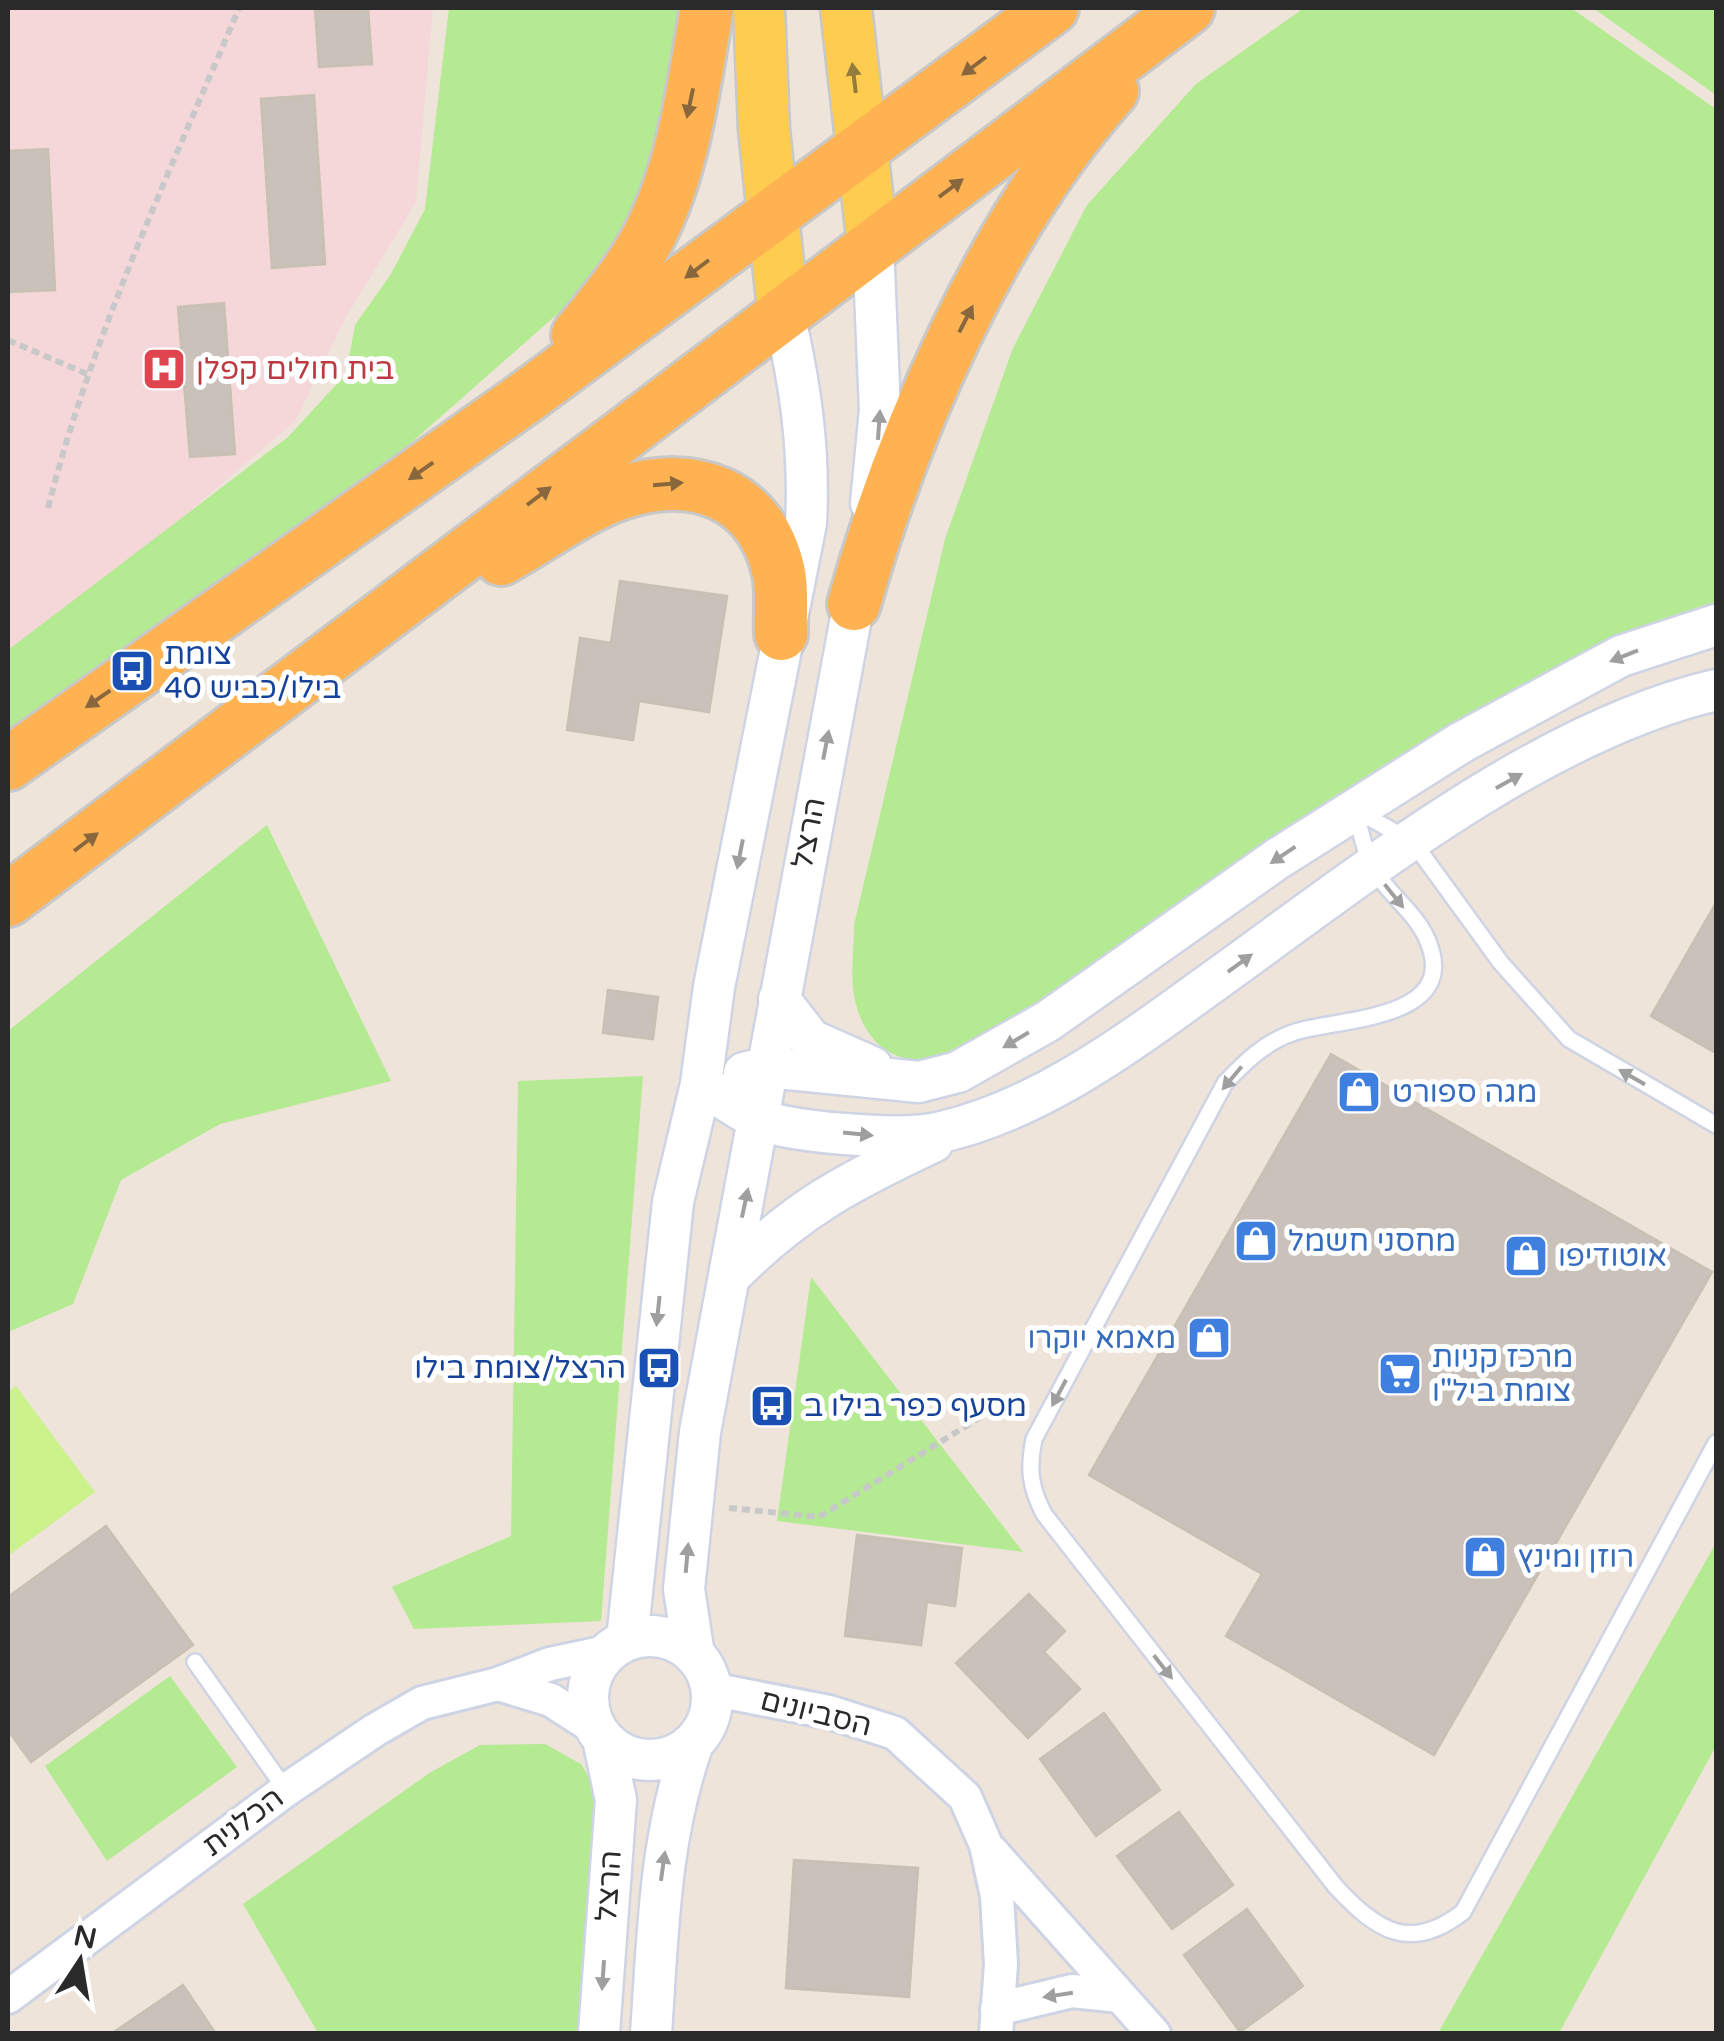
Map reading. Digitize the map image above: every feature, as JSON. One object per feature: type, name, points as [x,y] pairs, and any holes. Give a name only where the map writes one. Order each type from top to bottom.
[{"type":"highway","points":[[529,395],[620,283],[650,233],[676,162],[707,8]]},
{"type":"highway","points":[[8,764],[529,395],[1052,8]]},
{"type":"highway","points":[[8,900],[1185,10]]},
{"type":"highway","points":[[854,604],[876,524],[921,410],[1029,202],[1078,128],[1185,10]]},
{"type":"highway","points":[[334,653],[618,494],[664,482],[694,482],[726,493],[753,514],[780,575],[781,634]]},
{"type":"main road","points":[[760,8],[762,110],[784,310]]},
{"type":"main road","name":"הרצל","points":[[846,8],[873,246]]},
{"type":"street","name":"הרצל","points":[[703,1672],[684,1589],[692,1504],[726,1280],[761,1120],[779,1000],[875,472],[880,410],[873,246]]},
{"type":"street","points":[[599,1734],[588,1688],[594,1668],[617,1646],[636,1587],[640,1490],[672,1202],[701,1084],[714,987],[806,523],[810,458],[802,392],[784,310]]},
{"type":"street","points":[[701,1084],[768,1067],[919,1082],[958,1072],[1048,1021],[1354,808],[1496,722],[1606,663],[1716,626]]},
{"type":"street","points":[[726,1280],[772,1232],[832,1190],[968,1125],[1013,1108],[1152,1026],[1413,842],[1570,746],[1642,714],[1716,690]]},
{"type":"street","points":[[779,1000],[811,1040],[864,1065],[919,1082]]},
{"type":"street","points":[[701,1084],[761,1120],[881,1136],[927,1134],[968,1125]]},
{"type":"street","points":[[498,1684],[551,1700],[618,1752],[637,1759],[676,1754],[693,1743],[710,1715],[703,1672],[663,1637],[617,1646]]},
{"type":"street","name":"הכלנית","points":[[8,1997],[286,1790],[422,1703],[498,1684],[550,1664],[617,1646]]},
{"type":"street","name":"הסביונים","points":[[703,1672],[895,1733],[965,1797],[986,1844],[997,1896],[1001,1964],[996,2021]]},
{"type":"street","name":"הרצל","points":[[598,2034],[616,1800],[599,1734]]},
{"type":"street","name":"הרצל","points":[[651,2034],[664,1858],[673,1802],[693,1743]]},
{"type":"street","name":"הסביונים","points":[[986,1844],[1154,2034]]},
{"type":"street","points":[[996,2021],[1072,1992],[1120,1996]]},
{"type":"lane","points":[[1354,808],[1413,842],[1501,963],[1569,1039],[1716,1126]]},
{"type":"lane","points":[[1354,808],[1373,869],[1427,938],[1432,965],[1422,993],[1381,1016],[1296,1031],[1268,1044],[1225,1084],[1034,1439],[1029,1463],[1031,1489],[1044,1514],[1336,1887],[1360,1913],[1414,1936],[1443,1927],[1463,1912],[1716,1444]]},
{"type":"lane","points":[[194,1662],[286,1790]]},
{"type":"path","points":[[48,508],[87,374],[239,8]]},
{"type":"path","points":[[8,340],[87,374]]},
{"type":"path","points":[[692,1504],[819,1517],[1005,1402]]},
{"type":"shaded area","name":"בית חולים קפלן","points":[[8,8],[433,8],[416,202],[345,319],[296,420],[184,516],[8,656]]},
{"type":"green space","points":[[449,8],[680,8],[663,108],[639,204],[579,295],[411,443],[101,671],[8,729],[8,650],[288,437],[346,374],[355,325],[391,274],[425,209]]},
{"type":"green space","points":[[1304,8],[1571,8],[1716,109],[1716,604],[1588,652],[996,1033],[935,1058],[914,1060],[895,1055],[872,1037],[858,1010],[852,980],[854,925],[945,539],[1013,348],[1087,205],[1196,84]]},
{"type":"green space","points":[[1593,8],[1716,8],[1716,95]]},
{"type":"green space","points":[[267,825],[391,1081],[220,1124],[121,1180],[73,1304],[8,1332],[8,1031]]},
{"type":"green space","points":[[643,1076],[601,1621],[414,1629],[392,1587],[511,1536],[518,1081]]},
{"type":"green space","points":[[811,1277],[1023,1552],[777,1521]]},
{"type":"green space","points":[[16,1386],[95,1492],[8,1556],[8,1392]]},
{"type":"green space","points":[[1716,1543],[1716,1746],[1559,2033],[1438,2033]]},
{"type":"green space","points":[[170,1676],[237,1767],[107,1861],[45,1766]]},
{"type":"green space","points":[[545,1744],[581,1764],[601,1798],[578,2033],[318,2033],[243,1904],[431,1772],[480,1745]]},
{"type":"building","points":[[315,8],[368,8],[372,64],[319,67]]},
{"type":"building","points":[[314,95],[325,264],[272,268],[261,99]]},
{"type":"building","points":[[48,149],[55,290],[8,292],[8,151]]},
{"type":"building","points":[[224,303],[235,454],[190,457],[178,307]]},
{"type":"building","points":[[620,581],[727,596],[709,712],[639,701],[633,740],[567,730],[580,638],[611,643]]},
{"type":"building","points":[[1716,903],[1716,1053],[1651,1016]]},
{"type":"building","points":[[608,990],[658,997],[653,1039],[603,1033]]},
{"type":"building","name":"מרכז קניות צומת ביל\"ו","points":[[1331,1054],[1712,1272],[1434,1755],[1226,1636],[1262,1574],[1089,1475]]},
{"type":"building","points":[[106,1526],[193,1645],[31,1762],[8,1730],[8,1597]]},
{"type":"building","points":[[857,1535],[962,1548],[955,1606],[927,1602],[921,1645],[845,1636]]},
{"type":"building","points":[[1029,1594],[1065,1631],[1044,1652],[1080,1689],[1028,1738],[956,1663]]},
{"type":"building","points":[[1104,1713],[1160,1790],[1096,1836],[1040,1759]]},
{"type":"building","points":[[1179,1812],[1233,1885],[1172,1929],[1117,1856]]},
{"type":"building","points":[[794,1860],[918,1868],[909,1997],[786,1988]]},
{"type":"building","points":[[1247,1909],[1303,1986],[1240,2032],[1184,1955]]},
{"type":"building","points":[[183,1985],[216,2034],[111,2034]]},
{"type":"place","name":"בית חולים קפלן","points":[[164,369]]},
{"type":"place","name":"צומת בילו/כביש 40","points":[[132,671]]},
{"type":"place","name":"מגה ספורט","points":[[1359,1092]]},
{"type":"place","name":"מחסני חשמל","points":[[1256,1241]]},
{"type":"place","name":"אוטודיפו","points":[[1526,1256]]},
{"type":"place","name":"מאמא יוקרו","points":[[1209,1338]]},
{"type":"place","name":"הרצל/צומת בילו","points":[[659,1368]]},
{"type":"place","name":"מרכז קניות צומת ביל\"ו","points":[[1400,1374]]},
{"type":"place","name":"מסעף כפר בילו ב","points":[[772,1406]]},
{"type":"place","name":"רוזן ומינץ","points":[[1485,1557]]}]
